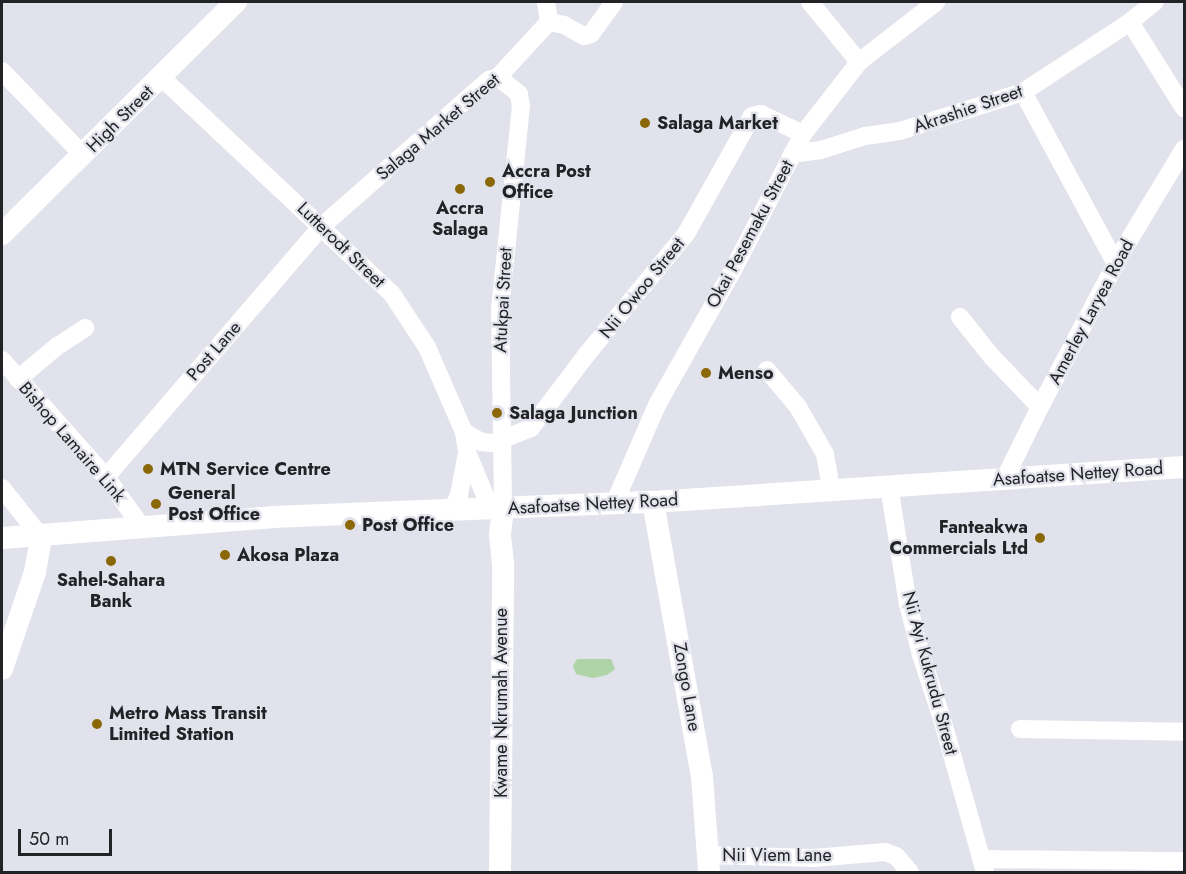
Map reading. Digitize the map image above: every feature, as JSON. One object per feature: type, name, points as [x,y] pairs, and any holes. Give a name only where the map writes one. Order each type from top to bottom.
[{"type":"main road","name":"High Street","points":[[2,234],[236,2]]},
{"type":"main road","name":"Asafoatse Nettey Road","points":[[2,538],[41,537],[141,526],[272,517],[653,502],[1185,467]]},
{"type":"main road","name":"Zongo Lane","points":[[653,502],[702,777],[708,864]]},
{"type":"main road","name":"Atukpai Street","points":[[497,509],[500,534]]},
{"type":"main road","name":"Kwame Nkrumah Avenue","points":[[500,534],[503,564],[500,873]]},
{"type":"main road","points":[[2,669],[35,572],[41,537]]},
{"type":"street","points":[[546,2],[549,22],[564,25],[584,36],[591,34],[614,2]]},
{"type":"street","points":[[810,2],[858,62]]},
{"type":"street","name":"Okai Pesemaku Street","points":[[614,504],[657,405],[732,272],[802,134],[858,62],[936,2]]},
{"type":"street","name":"Akrashie Street","points":[[792,154],[821,150],[865,136],[900,132],[1023,92],[1130,22],[1155,2]]},
{"type":"street","name":"Salaga Market Street","points":[[322,226],[489,80],[498,77],[549,22]]},
{"type":"street","points":[[1130,22],[1185,108]]},
{"type":"street","points":[[2,71],[82,155]]},
{"type":"street","name":"Lutterodt Street","points":[[161,77],[392,294],[427,346],[464,432],[467,452]]},
{"type":"street","name":"Atukpai Street","points":[[497,509],[502,442],[500,309],[520,106],[519,94],[498,77]]},
{"type":"street","points":[[1023,92],[1116,264]]},
{"type":"street","name":"Nii Owoo Street","points":[[502,442],[531,428],[587,354],[686,234],[752,116],[756,114],[802,134]]},
{"type":"street","name":"Amerley Laryea Road","points":[[1005,478],[1116,264],[1185,149]]},
{"type":"street","name":"Post Lane","points":[[106,477],[322,226]]},
{"type":"street","points":[[960,316],[992,357],[1040,407]]},
{"type":"street","points":[[18,379],[56,347],[85,328]]},
{"type":"street","name":"Bishop Lamaire Link","points":[[2,360],[106,477],[141,526]]},
{"type":"street","points":[[767,370],[798,407],[825,454],[831,489]]},
{"type":"street","points":[[464,432],[481,442],[502,442]]},
{"type":"street","points":[[467,452],[497,509]]},
{"type":"street","points":[[451,511],[459,495],[467,452]]},
{"type":"street","name":"Nii Ayi Kukrudu Street","points":[[889,486],[916,634],[983,866]]},
{"type":"street","points":[[2,488],[41,537]]},
{"type":"street","points":[[1020,729],[1185,732]]},
{"type":"street","name":"Nii Viem Lane","points":[[708,864],[885,852],[896,856],[910,873]]},
{"type":"street","points":[[983,866],[1185,861]]},
{"type":"green space","points":[[577,659],[611,659],[615,669],[607,675],[593,678],[576,674],[573,666]]},
{"type":"place","name":"Salaga Market","points":[[645,123]]},
{"type":"place","name":"Accra Post Office","points":[[490,182]]},
{"type":"place","name":"Accra Salaga","points":[[460,189]]},
{"type":"place","name":"Menso","points":[[706,373]]},
{"type":"place","name":"Salaga Junction","points":[[497,413]]},
{"type":"place","name":"MTN Service Centre","points":[[148,469]]},
{"type":"place","name":"General Post Office","points":[[156,504]]},
{"type":"place","name":"Post Office","points":[[350,525]]},
{"type":"place","name":"Fanteakwa Commercials Ltd","points":[[1040,538]]},
{"type":"place","name":"Akosa Plaza","points":[[225,555]]},
{"type":"place","name":"Sahel-Sahara Bank","points":[[111,561]]},
{"type":"place","name":"Metro Mass Transit Limited Station","points":[[97,724]]}]
